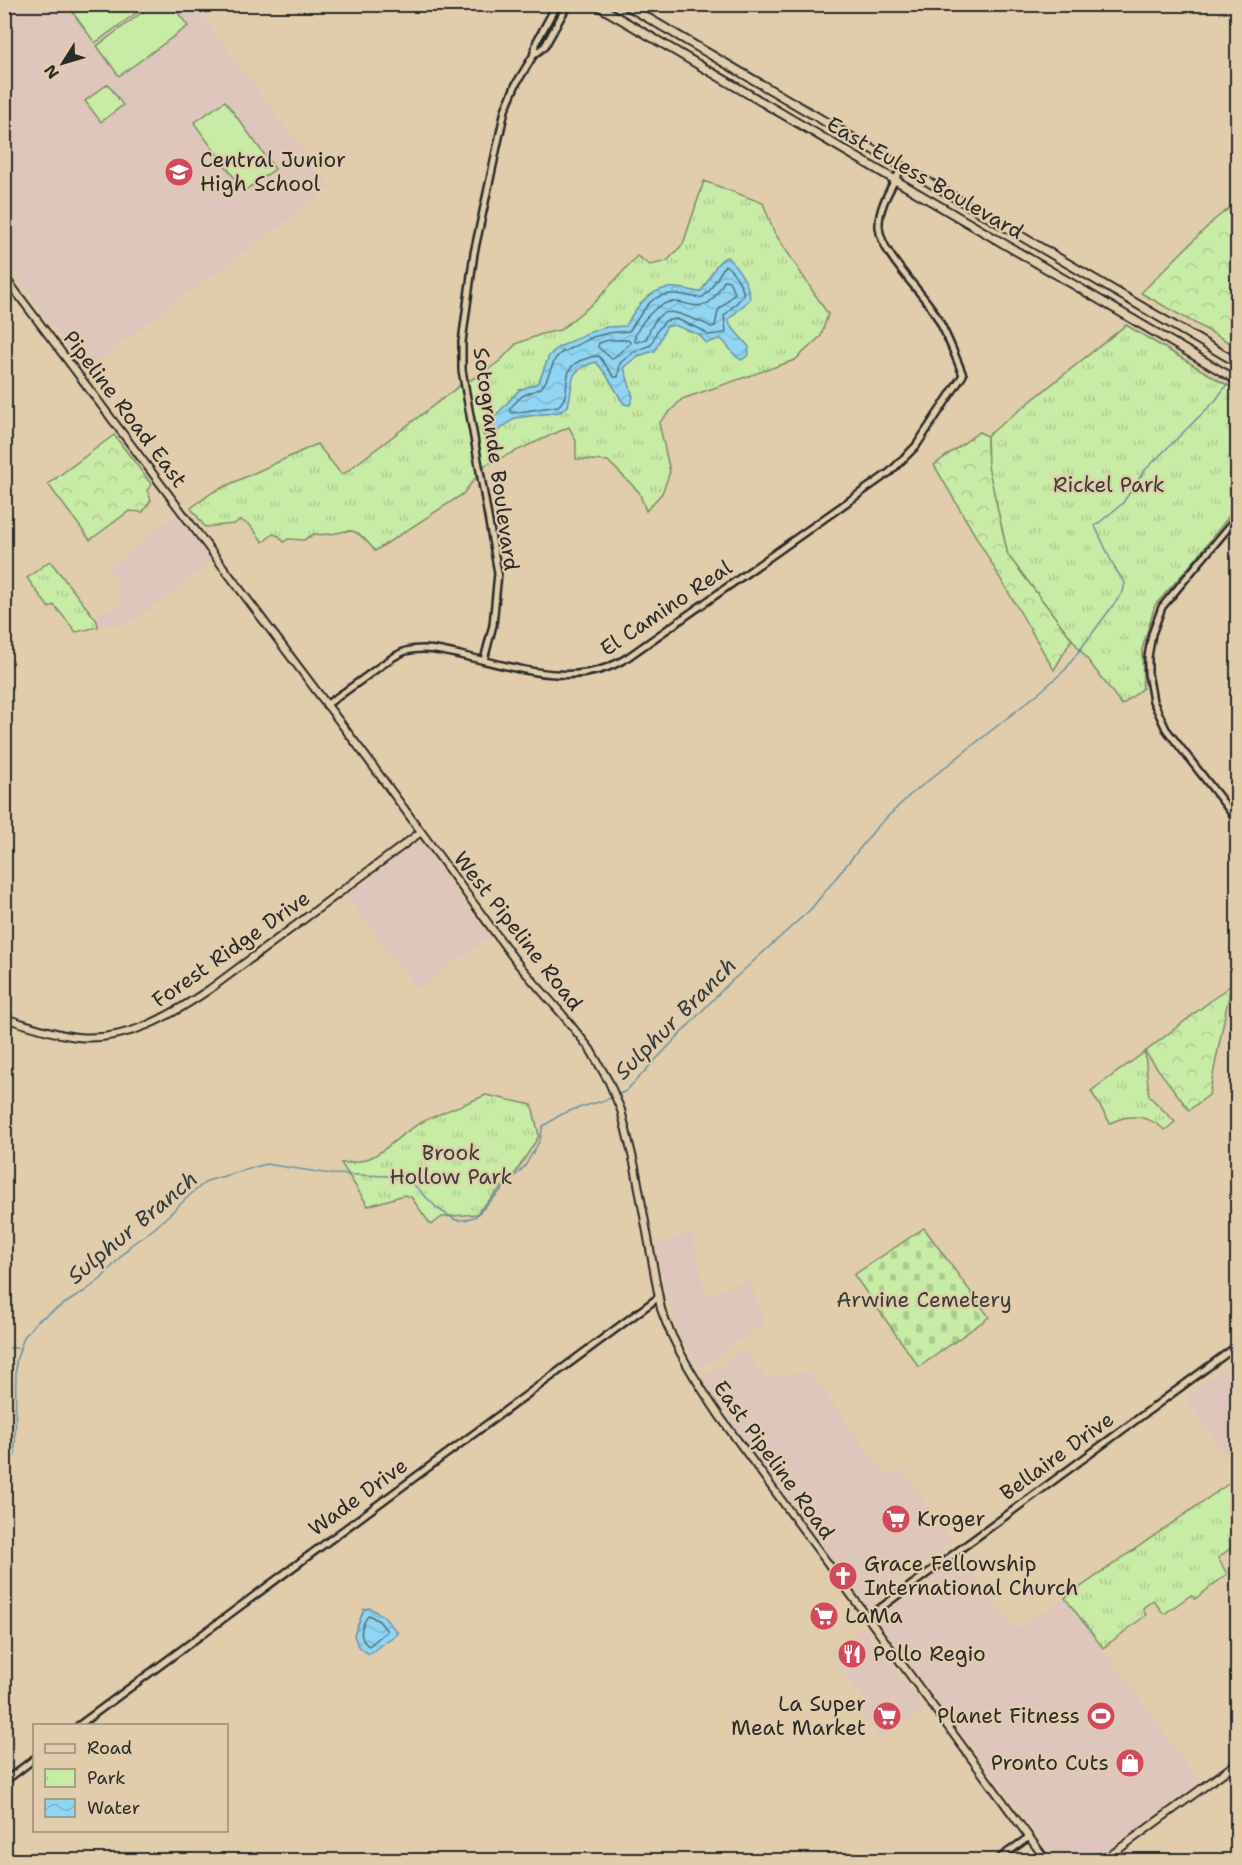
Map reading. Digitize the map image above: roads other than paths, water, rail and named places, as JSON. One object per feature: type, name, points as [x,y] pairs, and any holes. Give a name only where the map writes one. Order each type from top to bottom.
[{"type":"main road","name":"East Euless Boulevard","points":[[595,4],[1238,381]]},
{"type":"main road","name":"East Euless Boulevard","points":[[624,4],[1238,363]]},
{"type":"main road","name":"Pipeline Road East","points":[[4,276],[219,562]]},
{"type":"main road","name":"West Pipeline Road","points":[[219,562],[518,964],[590,1049],[609,1082],[621,1110],[635,1167],[658,1297],[667,1326],[689,1368]]},
{"type":"main road","name":"Forest Ridge Drive","points":[[4,1018],[55,1033],[88,1037],[119,1034],[147,1026],[210,989],[421,832]]},
{"type":"main road","name":"East Pipeline Road","points":[[689,1368],[726,1425],[1047,1860]]},
{"type":"main road","points":[[1104,1860],[1238,1762]]},
{"type":"street","name":"Sotogrande Boulevard","points":[[484,660],[493,625],[498,573],[462,370],[462,342],[474,253],[505,110],[557,4]]},
{"type":"street","name":"Sotogrande Boulevard","points":[[532,56],[545,46],[568,4]]},
{"type":"street","points":[[895,180],[902,167]]},
{"type":"street","name":"El Camino Real","points":[[326,705],[396,655],[406,651],[440,650],[548,674],[594,673],[619,663],[890,472],[916,446],[963,375],[946,334],[933,311],[886,250],[881,237],[880,216],[895,180]]},
{"type":"street","points":[[1238,516],[1162,607],[1152,634],[1148,673],[1153,701],[1166,729],[1238,821]]},
{"type":"street","name":"Wade Drive","points":[[79,1724],[658,1297]]},
{"type":"street","name":"Bellaire Drive","points":[[867,1617],[1238,1345]]},
{"type":"street","points":[[4,1782],[33,1760]]},
{"type":"street","points":[[997,1860],[1029,1837]]},
{"type":"water","points":[[727,257],[742,276],[748,287],[750,299],[729,319],[730,325],[749,347],[748,355],[742,360],[721,339],[706,343],[700,335],[674,325],[666,327],[655,351],[638,356],[624,367],[633,397],[630,405],[624,404],[596,362],[586,365],[575,373],[568,406],[560,412],[515,418],[489,438],[483,435],[482,431],[519,390],[536,384],[549,356],[557,348],[590,332],[607,327],[626,326],[645,299],[659,290],[682,288],[700,292],[718,263]]},
{"type":"water","points":[[370,1608],[383,1616],[398,1633],[369,1654],[358,1646],[354,1635],[364,1609]]},
{"type":"waterway","name":"Sulphur Branch","points":[[617,1095],[626,1091],[724,988],[811,909],[877,827],[910,795],[1065,670],[1123,592],[1125,583],[1114,567],[1095,526],[1122,504],[1145,470],[1216,400],[1227,384]]},
{"type":"waterway","name":"Sulphur Branch","points":[[4,1474],[15,1455],[16,1361],[24,1337],[37,1321],[101,1279],[131,1245],[155,1228],[207,1181],[266,1164],[331,1174],[389,1176],[412,1183],[438,1209],[456,1220],[465,1220],[476,1216],[525,1166],[540,1140],[543,1126],[562,1114],[613,1097]]},
{"type":"waterway","points":[[4,1348],[19,1348]]},
{"type":"place","name":"Central Junior High School","points":[[179,172]]},
{"type":"place","name":"Kroger","points":[[896,1519]]},
{"type":"place","name":"Grace Fellowship International Church","points":[[843,1576]]},
{"type":"place","name":"LaMa","points":[[824,1616]]},
{"type":"place","name":"Pollo Regio","points":[[852,1654]]},
{"type":"place","name":"La Super Meat Market","points":[[887,1716]]},
{"type":"place","name":"Planet Fitness","points":[[1101,1716]]},
{"type":"place","name":"Pronto Cuts","points":[[1130,1763]]},
{"type":"park label","name":"Rickel Park","points":[[1109,485]]},
{"type":"park label","name":"Brook Hollow Park","points":[[451,1165]]},
{"type":"park label","name":"Arwine Cemetery","points":[[924,1300]]}]
